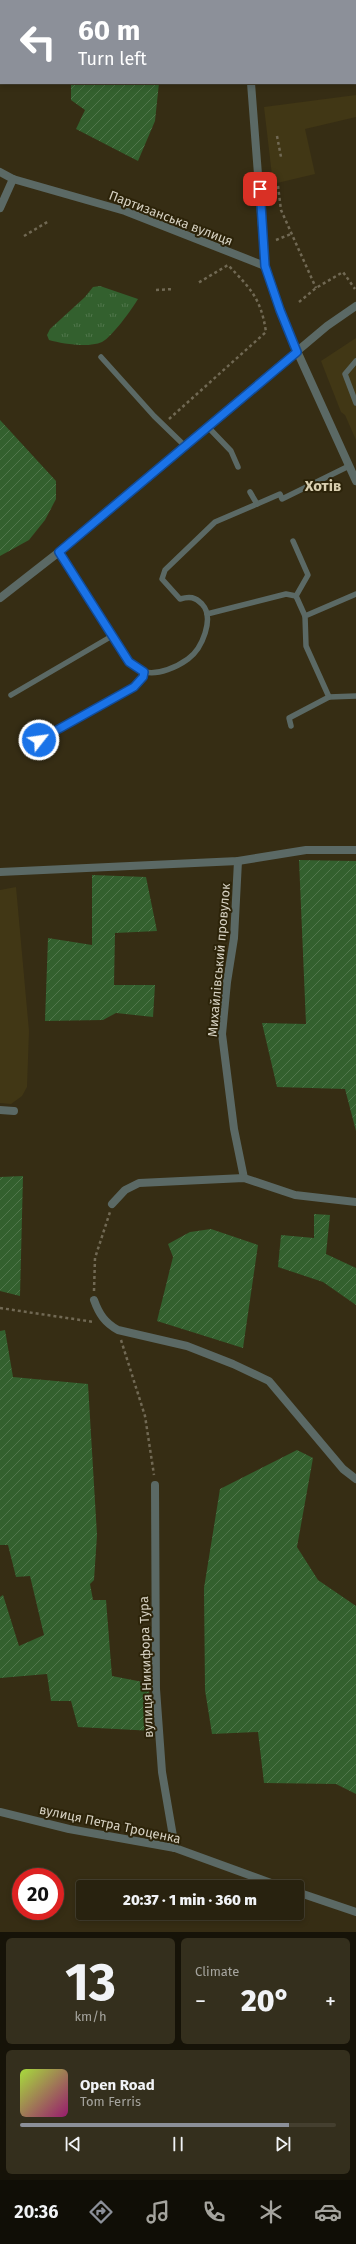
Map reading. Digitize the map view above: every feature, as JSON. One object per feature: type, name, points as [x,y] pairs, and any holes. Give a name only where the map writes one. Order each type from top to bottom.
[{"type":"street","points":[[251,84],[265,266],[297,352],[356,481]]},
{"type":"street","name":"Партизанська вулиця","points":[[0,172],[13,180],[125,211],[265,266]]},
{"type":"street","points":[[0,208],[13,180]]},
{"type":"street","points":[[0,598],[59,552],[327,326],[356,306]]},
{"type":"street","points":[[0,872],[238,861],[306,850],[356,850]]},
{"type":"street","name":"Михайлівський провулок","points":[[238,861],[234,938],[227,982],[222,1034],[234,1129],[244,1178]]},
{"type":"street","points":[[0,1110],[14,1111]]},
{"type":"street","points":[[112,1204],[125,1190],[139,1183],[244,1178],[295,1195],[356,1202]]},
{"type":"street","points":[[94,1300],[98,1312],[108,1325],[118,1330],[187,1346],[233,1364],[269,1382],[343,1469],[356,1479]]},
{"type":"street","name":"вулиця Никифора Тура","points":[[155,1485],[156,1689],[162,1772],[175,1848]]},
{"type":"street","name":"вулиця Петра Троценка","points":[[0,1812],[69,1829],[175,1848],[263,1880]]},
{"type":"street","points":[[304,1894],[356,1912]]},
{"type":"lane","points":[[102,357],[163,425],[184,446]]},
{"type":"lane","points":[[356,361],[344,374],[356,403]]},
{"type":"lane","points":[[207,426],[231,451],[238,467]]},
{"type":"lane","points":[[59,552],[129,662],[144,672],[164,671],[189,658],[203,638],[209,620],[205,608],[196,598],[188,596],[180,598],[162,579],[165,570],[215,522],[280,494],[282,499],[349,466]]},
{"type":"lane","points":[[250,492],[257,504]]},
{"type":"lane","points":[[293,541],[308,575],[296,596]]},
{"type":"lane","points":[[207,614],[286,594],[296,596]]},
{"type":"lane","points":[[305,616],[356,594]]},
{"type":"lane","points":[[296,596],[305,616],[306,646],[329,697]]},
{"type":"lane","points":[[11,695],[112,636]]},
{"type":"lane","points":[[39,740],[134,687],[143,677],[144,672]]},
{"type":"lane","points":[[291,726],[289,718],[329,697],[356,696]]},
{"type":"path","points":[[277,136],[281,157]]},
{"type":"path","points":[[278,186],[281,210],[316,288]]},
{"type":"path","points":[[24,236],[50,221]]},
{"type":"path","points":[[291,234],[295,238]]},
{"type":"path","points":[[276,240],[291,234]]},
{"type":"path","points":[[163,425],[266,332],[264,317],[255,293],[228,265],[198,283]]},
{"type":"path","points":[[299,302],[316,288],[343,272],[355,290]]},
{"type":"path","points":[[156,290],[174,289]]},
{"type":"path","points":[[94,1300],[95,1258],[112,1204]]},
{"type":"path","points":[[0,1308],[108,1325]]},
{"type":"path","points":[[118,1330],[145,1416],[155,1485]]},
{"type":"shaded area","points":[[356,95],[356,117],[305,129],[315,174],[273,184],[264,107]]},
{"type":"shaded area","points":[[356,338],[356,440],[345,415],[341,412],[321,361]]},
{"type":"shaded area","points":[[16,887],[29,1031],[27,1087],[22,1096],[11,1104],[0,1103],[0,890]]},
{"type":"green space","points":[[71,84],[159,84],[155,121],[138,161],[76,129],[85,110],[71,100]]},
{"type":"green space","points":[[100,286],[138,299],[127,316],[111,335],[102,342],[90,345],[68,344],[49,340],[47,335],[50,329],[85,297],[93,287]]},
{"type":"green space","points":[[0,420],[56,481],[56,499],[45,520],[29,540],[0,556]]},
{"type":"green space","points":[[299,860],[356,861],[356,1131],[345,1089],[277,1087],[262,1023],[306,1024]]},
{"type":"green space","points":[[92,875],[146,877],[157,931],[115,933],[114,985],[155,985],[153,1017],[116,1013],[103,1020],[45,1021],[48,938],[92,945]]},
{"type":"green space","points":[[23,1176],[20,1296],[0,1291],[0,1177]]},
{"type":"green space","points":[[314,1214],[330,1215],[326,1254],[356,1268],[356,1305],[323,1282],[278,1267],[281,1235],[314,1238]]},
{"type":"green space","points":[[211,1229],[258,1245],[243,1348],[157,1321],[173,1257],[168,1244],[190,1232]]},
{"type":"green space","points":[[5,1330],[13,1377],[88,1384],[97,1535],[94,1580],[90,1584],[93,1600],[106,1600],[112,1676],[148,1683],[154,1731],[78,1727],[71,1701],[51,1701],[47,1674],[0,1678],[0,1597],[3,1595],[19,1646],[44,1635],[30,1576],[16,1577],[8,1545],[0,1545],[0,1331]]},
{"type":"green space","points":[[297,1450],[313,1458],[297,1547],[318,1580],[356,1606],[356,1794],[336,1784],[264,1783],[258,1732],[212,1734],[205,1690],[204,1588],[220,1489]]},
{"type":"district","name":"Хотів","points":[[323,486]]},
{"type":"route","points":[[39,740],[134,687],[143,677],[144,672],[129,662],[59,552],[207,426],[297,352],[280,310],[265,266],[260,189]]}]
